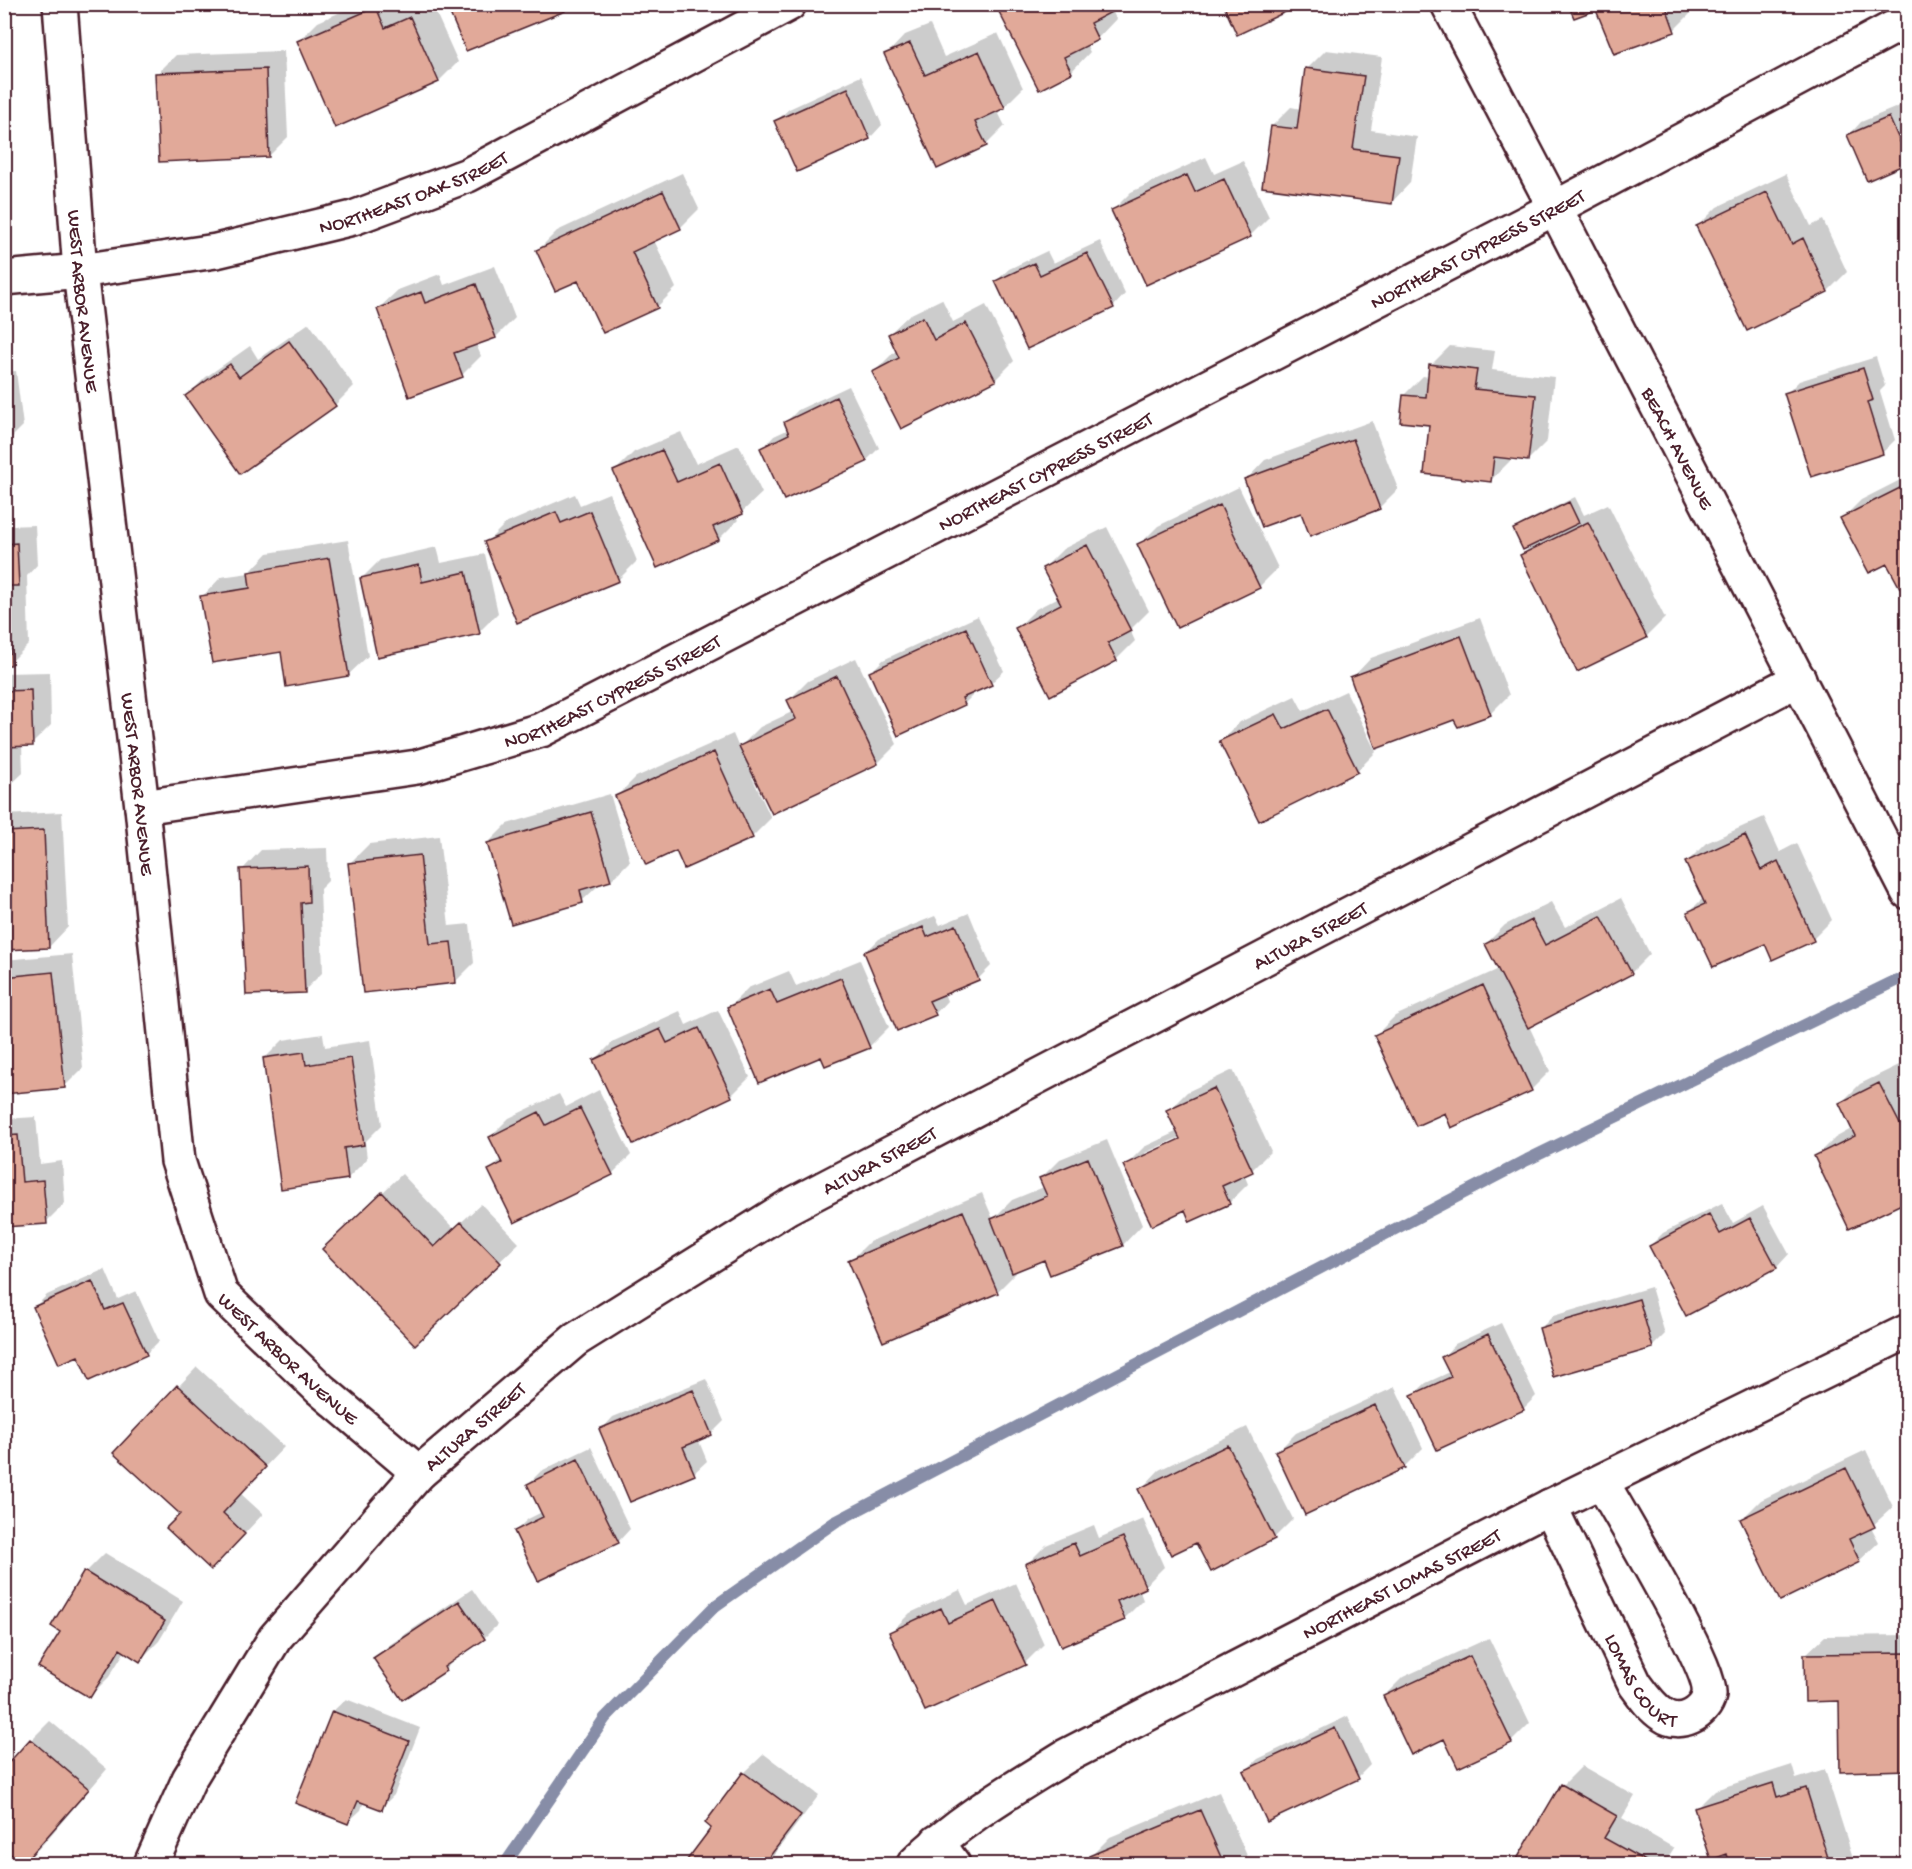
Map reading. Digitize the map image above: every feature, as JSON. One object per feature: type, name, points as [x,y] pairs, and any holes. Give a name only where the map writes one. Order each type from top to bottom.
[{"type":"street","name":"WEST ARBOR AVENUE","points":[[60,4],[80,271],[142,807],[178,1161],[221,1294],[320,1389],[418,1473]]},
{"type":"street","name":"NORTHEAST OAK STREET","points":[[4,278],[80,271],[216,251],[353,218],[468,175],[789,4]]},
{"type":"street","name":"BEACH AVENUE","points":[[1448,4],[1908,892]]},
{"type":"street","name":"NORTHEAST CYPRESS STREET","points":[[142,807],[417,766],[541,730],[1555,208],[1908,20]]},
{"type":"street","name":"ALTURA STREET","points":[[151,1864],[189,1779],[275,1638],[418,1473],[575,1340],[788,1207],[1799,679]]},
{"type":"street","name":"NORTHEAST LOMAS STREET","points":[[935,1857],[993,1801],[1066,1756],[1550,1506],[1908,1331]]},
{"type":"street","name":"LOMAS COURT","points":[[1550,1506],[1635,1684],[1648,1702],[1665,1717],[1680,1720],[1693,1717],[1706,1706],[1709,1692],[1706,1676],[1690,1640],[1602,1482]]},
{"type":"building","points":[[446,4],[562,4],[565,11],[466,51]]},
{"type":"building","points":[[995,4],[1119,4],[1121,7],[1090,23],[1098,40],[1064,57],[1072,73],[1039,90]]},
{"type":"building","points":[[1223,4],[1302,4],[1237,35]]},
{"type":"building","points":[[1568,4],[1665,4],[1675,32],[1614,54],[1596,10],[1574,18]]},
{"type":"building","points":[[376,7],[385,28],[410,17],[439,82],[335,128],[297,41]]},
{"type":"building","points":[[910,43],[925,75],[979,51],[1005,108],[975,122],[987,146],[937,169],[884,54]]},
{"type":"building","points":[[1305,68],[1364,76],[1353,149],[1399,155],[1392,204],[1262,187],[1271,126],[1297,129]]},
{"type":"building","points":[[266,69],[269,157],[159,162],[155,73]]},
{"type":"building","points":[[848,88],[870,139],[797,172],[774,121]]},
{"type":"building","points":[[1889,117],[1908,163],[1867,181],[1847,135]]},
{"type":"building","points":[[1187,175],[1195,192],[1224,179],[1251,237],[1146,285],[1111,210]]},
{"type":"building","points":[[663,191],[681,229],[632,252],[658,308],[603,333],[578,281],[555,291],[536,250]]},
{"type":"building","points":[[1767,192],[1792,244],[1803,238],[1828,292],[1747,331],[1696,226]]},
{"type":"building","points":[[1087,253],[1114,308],[1027,349],[995,281],[1034,263],[1040,275]]},
{"type":"building","points":[[476,284],[496,338],[454,353],[463,377],[409,397],[377,309],[421,292],[425,303]]},
{"type":"building","points":[[923,317],[934,340],[966,323],[996,381],[901,429],[872,372],[899,358],[888,334]]},
{"type":"building","points":[[289,341],[336,406],[240,474],[185,396],[230,364],[239,377]]},
{"type":"building","points":[[1429,364],[1477,370],[1474,389],[1536,395],[1528,461],[1494,457],[1491,482],[1424,474],[1429,425],[1400,422],[1403,395],[1426,397]]},
{"type":"building","points":[[1863,368],[1873,400],[1867,402],[1883,454],[1811,477],[1784,393]]},
{"type":"building","points":[[836,397],[867,462],[784,500],[760,448],[789,434],[784,422]]},
{"type":"building","points":[[1353,439],[1380,509],[1310,536],[1301,513],[1262,527],[1244,479]]},
{"type":"building","points":[[662,450],[677,482],[720,463],[743,514],[713,527],[719,540],[657,568],[613,471]]},
{"type":"building","points":[[1908,484],[1908,603],[1887,564],[1869,573],[1840,518]]},
{"type":"building","points":[[1569,502],[1579,523],[1523,550],[1513,529]]},
{"type":"building","points":[[1220,505],[1260,588],[1177,628],[1137,544]]},
{"type":"building","points":[[590,511],[619,581],[517,623],[484,542],[556,512],[561,523]]},
{"type":"building","points":[[1588,522],[1647,638],[1577,672],[1520,555]]},
{"type":"building","points":[[17,543],[19,586],[8,586],[11,665],[4,665],[4,544]]},
{"type":"building","points":[[1087,545],[1131,631],[1108,643],[1117,661],[1050,696],[1015,628],[1061,604],[1042,568]]},
{"type":"building","points":[[329,558],[349,676],[286,687],[281,652],[212,663],[200,596],[250,588],[248,572]]},
{"type":"building","points":[[419,565],[422,582],[466,572],[480,634],[377,657],[360,578]]},
{"type":"building","points":[[966,628],[992,685],[962,698],[965,705],[898,736],[869,672]]},
{"type":"building","points":[[1461,636],[1491,715],[1458,727],[1454,720],[1376,749],[1350,677]]},
{"type":"building","points":[[837,676],[878,764],[772,814],[739,746],[796,719],[787,700]]},
{"type":"building","points":[[31,690],[33,746],[4,747],[4,691]]},
{"type":"building","points":[[1327,709],[1358,772],[1259,821],[1219,741],[1276,714],[1284,729]]},
{"type":"building","points":[[714,752],[753,838],[684,869],[676,851],[646,865],[615,796]]},
{"type":"building","points":[[591,812],[611,881],[580,890],[583,903],[511,924],[487,843]]},
{"type":"building","points":[[44,830],[49,948],[4,950],[4,832]]},
{"type":"building","points":[[1745,835],[1761,870],[1778,861],[1814,941],[1772,960],[1765,944],[1713,967],[1687,912],[1705,904],[1685,862]]},
{"type":"building","points":[[420,855],[430,944],[451,942],[456,983],[363,993],[348,863]]},
{"type":"building","points":[[308,866],[309,902],[301,903],[305,993],[246,995],[240,869]]},
{"type":"building","points":[[1601,916],[1632,974],[1528,1028],[1485,944],[1532,920],[1545,945]]},
{"type":"building","points":[[956,925],[979,980],[929,1001],[936,1015],[897,1031],[864,952],[923,927],[927,937]]},
{"type":"building","points":[[53,972],[65,1088],[4,1094],[4,977]]},
{"type":"building","points":[[841,978],[870,1048],[825,1066],[821,1057],[759,1083],[727,1007],[770,989],[777,1004]]},
{"type":"building","points":[[1483,985],[1532,1091],[1451,1128],[1445,1113],[1416,1126],[1374,1035]]},
{"type":"building","points":[[699,1028],[732,1097],[633,1144],[593,1060],[660,1029],[667,1043]]},
{"type":"building","points":[[304,1052],[306,1065],[351,1058],[364,1145],[344,1148],[348,1179],[281,1189],[263,1058]]},
{"type":"building","points":[[1879,1083],[1908,1140],[1908,1201],[1849,1229],[1814,1156],[1855,1136],[1839,1103]]},
{"type":"building","points":[[1214,1088],[1253,1172],[1222,1186],[1230,1204],[1190,1222],[1185,1210],[1152,1226],[1123,1165],[1180,1139],[1166,1110]]},
{"type":"building","points":[[580,1108],[613,1175],[514,1223],[488,1170],[502,1163],[489,1137],[539,1112],[546,1125]]},
{"type":"building","points":[[18,1135],[22,1182],[43,1180],[47,1224],[4,1227],[4,1136]]},
{"type":"building","points":[[1088,1158],[1123,1246],[1050,1275],[1044,1260],[1012,1273],[991,1219],[1047,1196],[1039,1178]]},
{"type":"building","points":[[382,1192],[434,1247],[461,1222],[501,1263],[415,1345],[322,1249]]},
{"type":"building","points":[[963,1211],[998,1293],[883,1342],[848,1260]]},
{"type":"building","points":[[1709,1214],[1720,1234],[1750,1218],[1777,1268],[1686,1316],[1649,1246]]},
{"type":"building","points":[[92,1281],[105,1310],[123,1303],[147,1355],[89,1381],[78,1356],[59,1364],[33,1307]]},
{"type":"building","points":[[1639,1299],[1653,1348],[1553,1377],[1539,1328]]},
{"type":"building","points":[[1488,1334],[1524,1410],[1437,1450],[1411,1395],[1451,1377],[1441,1357]]},
{"type":"building","points":[[177,1385],[266,1467],[223,1513],[245,1534],[211,1570],[166,1528],[180,1514],[113,1453]]},
{"type":"building","points":[[693,1390],[712,1435],[683,1447],[695,1475],[630,1502],[599,1429]]},
{"type":"building","points":[[1375,1405],[1405,1468],[1305,1515],[1275,1451]]},
{"type":"building","points":[[1228,1445],[1275,1539],[1211,1572],[1196,1543],[1171,1555],[1138,1489]]},
{"type":"building","points":[[578,1459],[619,1543],[538,1581],[514,1531],[543,1517],[527,1484]]},
{"type":"building","points":[[1846,1468],[1875,1527],[1849,1539],[1860,1562],[1780,1601],[1740,1519]]},
{"type":"building","points":[[1123,1537],[1146,1588],[1117,1601],[1125,1620],[1061,1647],[1025,1564],[1074,1543],[1080,1556]]},
{"type":"building","points":[[84,1571],[165,1621],[140,1662],[120,1649],[90,1698],[38,1667],[60,1632],[51,1626]]},
{"type":"building","points":[[459,1601],[485,1639],[444,1667],[446,1671],[402,1700],[373,1658]]},
{"type":"building","points":[[996,1601],[1026,1665],[925,1711],[889,1632],[941,1608],[948,1623]]},
{"type":"building","points":[[1906,1653],[1908,1770],[1840,1772],[1839,1701],[1805,1702],[1804,1654]]},
{"type":"building","points":[[1470,1656],[1512,1743],[1458,1768],[1444,1739],[1411,1755],[1383,1696]]},
{"type":"building","points":[[332,1711],[409,1741],[382,1810],[358,1801],[348,1824],[295,1803]]},
{"type":"building","points":[[1335,1728],[1359,1779],[1267,1822],[1243,1771]]},
{"type":"building","points":[[30,1739],[89,1789],[23,1864],[4,1849],[4,1768]]},
{"type":"building","points":[[743,1772],[801,1815],[764,1864],[684,1864],[711,1828],[705,1823]]},
{"type":"building","points":[[1773,1783],[1777,1797],[1806,1788],[1830,1864],[1730,1864],[1727,1854],[1711,1860],[1694,1808]]},
{"type":"building","points":[[1561,1784],[1617,1816],[1604,1838],[1651,1864],[1514,1864]]},
{"type":"building","points":[[1200,1810],[1224,1864],[1093,1864],[1089,1856]]},
{"type":"waterway","points":[[505,1864],[605,1718],[715,1606],[835,1522],[1527,1160],[1897,980]]}]
